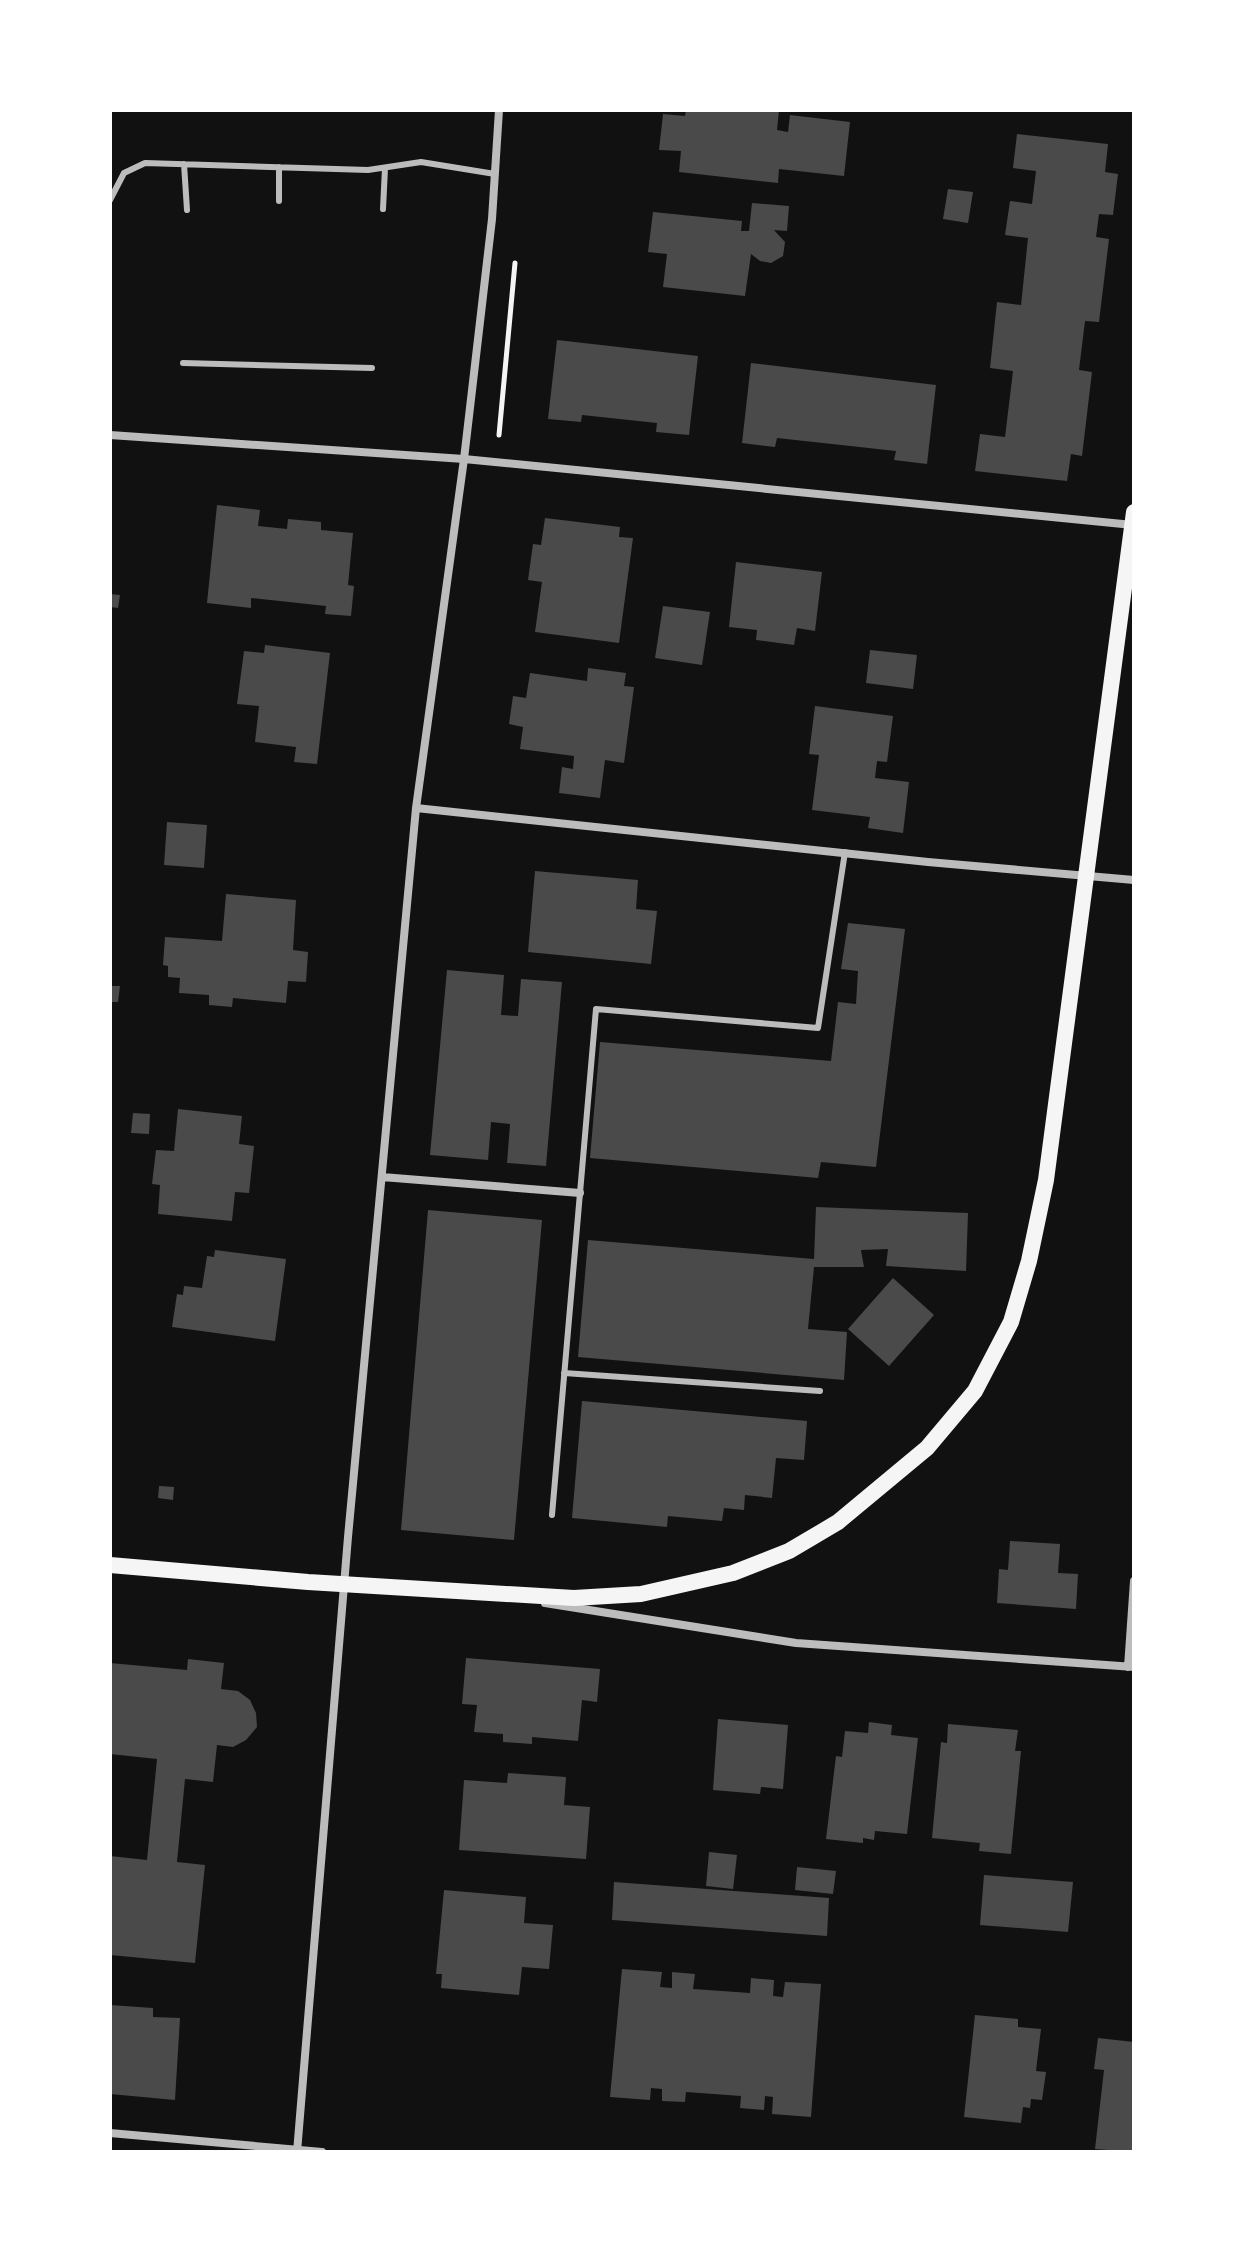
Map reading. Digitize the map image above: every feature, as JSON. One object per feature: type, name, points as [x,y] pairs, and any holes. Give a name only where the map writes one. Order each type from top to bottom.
[{"type":"main road","points":[[110,1565],[481,1593],[574,1598],[641,1594],[733,1573],[789,1551],[838,1522],[927,1448],[975,1391],[1011,1322],[1029,1261],[1046,1180],[1133,521]]},
{"type":"street","points":[[297,2151],[344,1583],[416,808],[464,459],[495,174],[499,110]]},
{"type":"street","points":[[110,435],[464,459],[1133,521]]},
{"type":"street","points":[[416,808],[1134,880]]},
{"type":"street","points":[[382,1177],[580,1193]]},
{"type":"street","points":[[481,1593],[796,1643],[1131,1667],[1134,1581]]},
{"type":"street","points":[[110,2133],[322,2152]]},
{"type":"lane","points":[[110,200],[124,173],[145,163],[368,170],[421,162],[495,174]]},
{"type":"lane","points":[[184,164],[187,210]]},
{"type":"lane","points":[[279,167],[279,201]]},
{"type":"lane","points":[[383,209],[385,168]]},
{"type":"lane","points":[[183,363],[372,368]]},
{"type":"lane","points":[[552,1515],[596,1009],[818,1028],[845,852]]},
{"type":"lane","points":[[564,1373],[820,1391]]},
{"type":"building","points":[[686,110],[779,110],[777,130],[788,132],[790,115],[850,122],[844,176],[779,169],[778,183],[679,172],[681,151],[659,150],[663,114],[685,116]]},
{"type":"building","points":[[1017,134],[1108,144],[1105,172],[1118,174],[1113,215],[1099,214],[1096,237],[1109,239],[1099,322],[1085,321],[1079,370],[1092,372],[1082,456],[1071,454],[1067,481],[975,471],[980,434],[1005,437],[1013,371],[990,368],[997,302],[1021,305],[1028,238],[1005,235],[1010,201],[1032,204],[1036,171],[1013,168]]},
{"type":"building","points":[[948,189],[973,192],[968,223],[943,219]]},
{"type":"building","points":[[752,203],[789,206],[787,231],[774,230],[785,242],[783,256],[771,263],[760,261],[751,254],[745,296],[663,287],[667,254],[648,252],[653,212],[742,221],[741,231],[749,231]]},
{"type":"building","points":[[557,340],[698,356],[689,435],[656,432],[657,423],[582,415],[581,422],[548,419]]},
{"type":"building","points":[[751,363],[936,385],[927,464],[894,460],[896,451],[777,438],[775,447],[742,443]]},
{"type":"building","points":[[217,505],[260,510],[258,526],[287,529],[288,519],[321,522],[321,530],[353,533],[348,585],[354,586],[351,616],[325,614],[326,606],[251,598],[251,608],[207,603]]},
{"type":"building","points":[[545,518],[620,527],[619,537],[633,538],[619,643],[535,632],[542,582],[528,580],[533,544],[541,545]]},
{"type":"building","points":[[736,562],[822,572],[815,631],[797,628],[794,645],[756,640],[757,630],[729,627]]},
{"type":"building","points":[[110,594],[120,595],[118,608],[110,607]]},
{"type":"building","points":[[663,606],[710,612],[702,665],[655,658]]},
{"type":"building","points":[[265,645],[330,653],[317,764],[294,762],[296,747],[255,742],[259,706],[237,704],[244,651],[264,653]]},
{"type":"building","points":[[870,650],[917,655],[913,689],[866,683]]},
{"type":"building","points":[[588,668],[626,673],[624,686],[634,687],[624,763],[605,760],[600,798],[559,793],[562,767],[573,769],[574,756],[520,749],[523,727],[509,724],[513,696],[526,698],[530,673],[587,681]]},
{"type":"building","points":[[815,706],[893,716],[887,762],[877,761],[875,778],[909,782],[903,833],[868,828],[870,817],[812,810],[819,755],[809,754]]},
{"type":"building","points":[[167,822],[207,825],[204,868],[164,865]]},
{"type":"building","points":[[535,871],[638,880],[636,909],[657,911],[651,964],[528,952]]},
{"type":"building","points":[[226,894],[296,900],[293,950],[308,952],[306,982],[288,981],[286,1003],[233,998],[232,1007],[209,1005],[209,995],[179,993],[180,978],[168,977],[168,966],[163,965],[165,937],[222,941]]},
{"type":"building","points":[[848,923],[905,929],[876,1167],[821,1162],[818,1178],[590,1158],[600,1042],[831,1061],[838,1002],[856,1004],[858,971],[841,969]]},
{"type":"building","points":[[447,970],[504,975],[501,1015],[518,1016],[521,979],[562,982],[546,1166],[507,1163],[510,1124],[491,1122],[488,1160],[430,1155]]},
{"type":"building","points":[[110,986],[120,986],[118,1002],[110,1002]]},
{"type":"building","points":[[178,1109],[242,1116],[239,1144],[254,1146],[249,1193],[235,1192],[232,1221],[158,1214],[160,1185],[152,1184],[156,1150],[174,1151]]},
{"type":"building","points":[[133,1113],[150,1114],[149,1134],[131,1133]]},
{"type":"building","points":[[816,1207],[968,1213],[966,1271],[886,1266],[888,1249],[861,1250],[864,1267],[814,1267],[808,1329],[847,1332],[844,1380],[578,1357],[588,1240],[814,1259]]},
{"type":"building","points":[[428,1210],[542,1220],[514,1540],[401,1530]]},
{"type":"building","points":[[215,1250],[286,1259],[275,1341],[172,1327],[177,1294],[183,1295],[184,1286],[202,1288],[207,1256],[214,1257]]},
{"type":"building","points":[[893,1278],[934,1315],[889,1366],[848,1329]]},
{"type":"building","points":[[582,1401],[807,1421],[804,1460],[776,1458],[772,1498],[745,1495],[744,1510],[724,1508],[722,1521],[668,1516],[667,1527],[572,1518]]},
{"type":"building","points":[[159,1486],[174,1487],[173,1500],[158,1498]]},
{"type":"building","points":[[1010,1541],[1060,1544],[1058,1573],[1078,1574],[1076,1609],[997,1603],[999,1569],[1008,1570]]},
{"type":"building","points":[[466,1658],[600,1669],[597,1702],[582,1700],[578,1741],[532,1737],[532,1744],[503,1742],[503,1734],[474,1732],[477,1705],[462,1704]]},
{"type":"building","points":[[188,1659],[224,1663],[221,1689],[238,1691],[250,1700],[256,1713],[257,1727],[246,1740],[233,1747],[217,1745],[213,1782],[185,1779],[177,1862],[205,1865],[195,1963],[110,1955],[110,1856],[147,1860],[157,1759],[110,1754],[110,1663],[187,1670]]},
{"type":"building","points":[[718,1719],[788,1725],[783,1789],[761,1787],[760,1794],[713,1790]]},
{"type":"building","points":[[869,1722],[892,1725],[891,1735],[918,1738],[907,1834],[875,1831],[874,1840],[863,1838],[863,1843],[826,1839],[836,1756],[842,1757],[845,1731],[868,1733]]},
{"type":"building","points":[[948,1724],[1018,1730],[1015,1751],[1021,1751],[1011,1854],[979,1851],[980,1843],[932,1838],[941,1742],[947,1743]]},
{"type":"building","points":[[508,1773],[566,1777],[564,1805],[590,1807],[586,1859],[459,1850],[464,1780],[507,1783]]},
{"type":"building","points":[[709,1852],[737,1855],[733,1889],[706,1886]]},
{"type":"building","points":[[797,1867],[836,1871],[833,1894],[795,1890]]},
{"type":"building","points":[[984,1875],[1073,1882],[1068,1932],[980,1925]]},
{"type":"building","points":[[614,1882],[829,1898],[827,1936],[612,1920]]},
{"type":"building","points":[[444,1890],[526,1897],[524,1923],[553,1925],[549,1969],[522,1967],[519,1995],[441,1988],[442,1974],[436,1974]]},
{"type":"building","points":[[622,1969],[662,1972],[660,1987],[672,1988],[672,1972],[695,1974],[693,1989],[750,1993],[751,1978],[774,1980],[773,1996],[783,1997],[785,1982],[821,1984],[811,2117],[772,2114],[773,2097],[765,2096],[764,2110],[740,2108],[741,2096],[686,2092],[685,2102],[662,2101],[662,2089],[651,2088],[650,2100],[610,2097]]},
{"type":"building","points":[[110,2005],[153,2008],[153,2017],[180,2018],[175,2100],[110,2094]]},
{"type":"building","points":[[975,2015],[1018,2019],[1018,2027],[1041,2029],[1036,2071],[1046,2072],[1042,2100],[1031,2099],[1030,2108],[1023,2107],[1021,2123],[964,2117]]},
{"type":"building","points":[[1098,2038],[1134,2042],[1134,2152],[1095,2149],[1104,2070],[1094,2069]]}]
